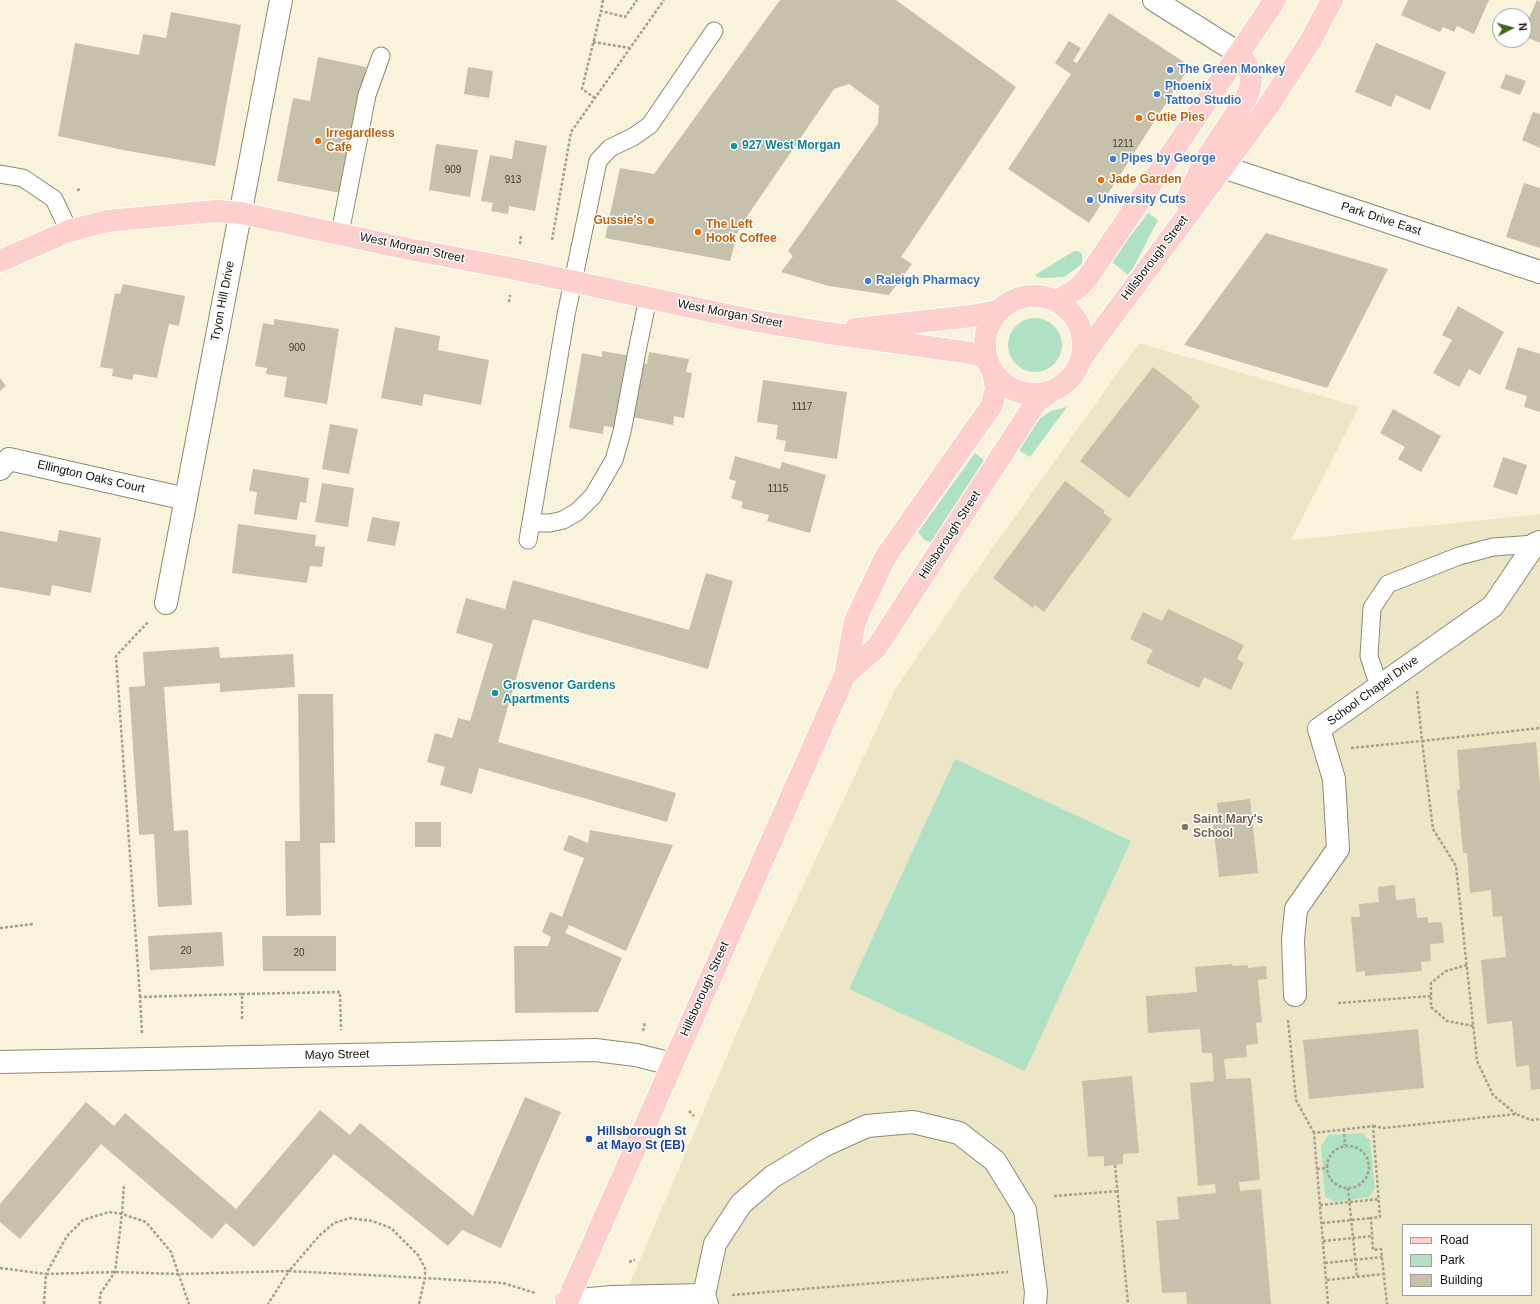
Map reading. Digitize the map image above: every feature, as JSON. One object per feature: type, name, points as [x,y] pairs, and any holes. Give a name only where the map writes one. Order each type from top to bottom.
[{"type":"main road","points":[[1057,301],[1078,288],[1088,277],[1240,54],[1275,0]]},
{"type":"main road","name":"Hillsborough Street","points":[[1083,356],[1267,108],[1311,40],[1332,0]]},
{"type":"main road","points":[[1169,239],[1204,162],[1246,98],[1250,88],[1251,79],[1249,71],[1240,54]]},
{"type":"main road","name":"West Morgan Street","points":[[0,261],[69,231],[107,221],[146,216],[218,212],[240,213],[573,281],[751,320],[828,333],[964,352],[990,365]]},
{"type":"main road","points":[[1031,295],[1044,296],[1057,301],[1070,311],[1079,324],[1084,340],[1083,356],[1076,371],[1066,384],[1051,392],[1035,395],[1019,392],[1004,384],[990,365],[985,341],[989,325],[998,311],[1007,303],[1018,298],[1031,295]]},
{"type":"main road","name":"West Morgan Street","points":[[828,333],[924,320],[971,316],[998,311]]},
{"type":"main road","name":"Hillsborough Street","points":[[567,1303],[845,675],[855,621],[886,556],[992,405],[996,388],[990,365]]},
{"type":"main road","name":"Hillsborough Street","points":[[845,675],[877,647],[1037,401],[1051,392]]},
{"type":"street","name":"Tryon Hill Drive","points":[[166,603],[282,0]]},
{"type":"street","points":[[1154,0],[1240,54]]},
{"type":"street","name":"Park Drive East","points":[[1223,167],[1540,272]]},
{"type":"street","name":"Ellington Oaks Court","points":[[0,469],[9,459],[186,499]]},
{"type":"street","name":"School Chapel Drive","points":[[1295,995],[1293,940],[1296,909],[1338,849],[1334,779],[1319,729],[1493,606],[1537,543]]},
{"type":"street","name":"Mayo Street","points":[[0,1062],[595,1050],[636,1055],[672,1064]]},
{"type":"street","points":[[567,1303],[612,1297],[705,1299],[715,1244],[741,1204],[772,1177],[825,1145],[867,1126],[912,1122],[959,1133],[995,1161],[1025,1210],[1036,1292],[1035,1304]]},
{"type":"lane","points":[[528,540],[573,281],[598,162],[603,154],[610,148],[650,125],[714,31]]},
{"type":"lane","points":[[340,233],[367,95],[381,56]]},
{"type":"lane","points":[[0,174],[23,178],[54,198],[69,231]]},
{"type":"lane","points":[[531,523],[563,520],[577,512],[593,496],[614,460],[622,432],[648,298]]},
{"type":"lane","points":[[1380,687],[1369,656],[1372,608],[1388,584],[1422,569],[1459,556],[1492,547],[1537,543]]},
{"type":"path","points":[[595,98],[582,89],[603,0]]},
{"type":"path","points":[[601,11],[625,17],[637,0]]},
{"type":"path","points":[[552,240],[571,132],[664,0]]},
{"type":"path","points":[[593,42],[630,48]]},
{"type":"path","points":[[77,190],[82,189]]},
{"type":"path","points":[[520,244],[521,235]]},
{"type":"path","points":[[509,302],[510,295]]},
{"type":"path","points":[[142,1036],[116,656],[166,603]]},
{"type":"path","points":[[1414,662],[1433,829],[1456,866],[1477,1061],[1493,1095],[1516,1114],[1531,1120],[1540,1119]]},
{"type":"path","points":[[1325,750],[1540,728]]},
{"type":"path","points":[[0,928],[33,924]]},
{"type":"path","points":[[1467,966],[1446,971],[1431,983],[1431,1006],[1447,1021],[1473,1026]]},
{"type":"path","points":[[140,997],[340,992],[341,1032]]},
{"type":"path","points":[[242,994],[242,1019]]},
{"type":"path","points":[[1338,1003],[1431,996]]},
{"type":"path","points":[[1288,1018],[1296,1100],[1314,1132],[1328,1304]]},
{"type":"path","points":[[643,1031],[645,1022]]},
{"type":"path","points":[[689,1111],[694,1116]]},
{"type":"path","points":[[1314,1132],[1373,1126],[1384,1128],[1516,1114]]},
{"type":"path","points":[[1322,1223],[1380,1217],[1373,1126]]},
{"type":"path","points":[[1344,1129],[1345,1145]]},
{"type":"path","points":[[1345,1145],[1358,1148],[1364,1153],[1369,1165],[1368,1172],[1361,1183],[1348,1188],[1341,1187],[1334,1183],[1330,1178],[1327,1168],[1328,1158],[1338,1147],[1345,1145]]},
{"type":"path","points":[[1369,1165],[1376,1164]]},
{"type":"path","points":[[1115,1165],[1128,1304]]},
{"type":"path","points":[[1317,1169],[1327,1168]]},
{"type":"path","points":[[100,1304],[100,1294],[115,1272],[124,1184]]},
{"type":"path","points":[[1348,1188],[1357,1277]]},
{"type":"path","points":[[1054,1196],[1118,1191]]},
{"type":"path","points":[[1320,1205],[1379,1199]]},
{"type":"path","points":[[44,1304],[46,1274],[67,1236],[83,1220],[109,1212],[122,1214],[146,1222],[170,1252],[189,1304]]},
{"type":"path","points":[[268,1304],[289,1271],[318,1236],[334,1223],[350,1218],[372,1221],[391,1228],[418,1255],[425,1268],[425,1278],[419,1304]]},
{"type":"path","points":[[1371,1218],[1373,1250],[1382,1249],[1387,1304]]},
{"type":"path","points":[[1323,1241],[1372,1236]]},
{"type":"path","points":[[1325,1263],[1382,1257]]},
{"type":"path","points":[[629,1262],[636,1260]]},
{"type":"path","points":[[0,1268],[46,1274],[115,1272],[178,1274],[289,1271],[503,1283],[535,1293]]},
{"type":"path","points":[[731,1295],[1012,1272]]},
{"type":"path","points":[[1326,1280],[1384,1274]]},
{"type":"shaded area","name":"Saint Mary's School","points":[[1139,343],[1359,407],[1291,540],[1540,514],[1540,1304],[621,1304],[765,967],[896,688],[976,571]]},
{"type":"green space","points":[[1148,213],[1158,220],[1129,276],[1111,261]]},
{"type":"green space","points":[[1074,251],[1078,251],[1082,254],[1082,264],[1064,277],[1043,278],[1035,275]]},
{"type":"green space","points":[[1030,318],[1040,318],[1050,322],[1058,330],[1062,340],[1062,350],[1058,360],[1050,368],[1040,372],[1030,372],[1020,368],[1012,360],[1008,350],[1008,340],[1012,330],[1020,322]]},
{"type":"green space","points":[[1067,407],[1030,457],[1018,450],[1031,426],[1040,418],[1051,411]]},
{"type":"green space","points":[[975,453],[986,462],[934,543],[924,540],[918,532]]},
{"type":"green space","points":[[955,759],[1131,841],[1025,1071],[849,989]]},
{"type":"green space","points":[[1362,1133],[1370,1140],[1375,1189],[1369,1197],[1335,1202],[1325,1197],[1321,1146],[1328,1135]]},
{"type":"building","name":"927 West Morgan","points":[[780,0],[896,0],[1016,87],[901,257],[912,264],[889,295],[829,286],[781,272],[793,256],[788,251],[878,124],[879,106],[849,84],[834,89],[739,228],[730,261],[605,238],[620,168],[654,174]]},
{"type":"building","points":[[1408,0],[1489,0],[1474,34],[1457,26],[1454,32],[1443,27],[1440,32],[1401,15]]},
{"type":"building","points":[[1537,0],[1540,2],[1540,43],[1532,40],[1532,11]]},
{"type":"building","points":[[171,12],[241,25],[215,166],[123,150],[58,136],[75,43],[139,55],[143,34],[166,38]]},
{"type":"building","points":[[1109,13],[1190,66],[1089,223],[1008,169],[1071,74],[1055,63],[1069,41],[1081,48],[1073,61],[1077,63]]},
{"type":"building","points":[[1376,43],[1446,72],[1430,110],[1396,95],[1391,107],[1355,92]]},
{"type":"building","name":"Irregardless Cafe","points":[[318,57],[366,67],[341,193],[277,181],[293,98],[310,101]]},
{"type":"building","points":[[468,67],[493,71],[489,98],[464,94]]},
{"type":"building","points":[[1506,74],[1526,81],[1520,95],[1500,88]]},
{"type":"building","points":[[1533,112],[1540,114],[1540,148],[1522,140]]},
{"type":"building","points":[[515,140],[547,146],[535,211],[509,206],[508,214],[491,211],[493,203],[481,201],[490,155],[512,159]]},
{"type":"building","points":[[436,144],[478,150],[470,197],[429,190]]},
{"type":"building","points":[[1524,183],[1540,188],[1540,248],[1506,237]]},
{"type":"building","points":[[1266,233],[1388,269],[1327,388],[1184,345]]},
{"type":"building","points":[[123,284],[185,296],[179,326],[169,324],[157,378],[134,374],[132,380],[112,376],[113,369],[100,367],[115,293],[120,294]]},
{"type":"building","points":[[1458,306],[1504,332],[1480,375],[1469,369],[1459,387],[1433,373],[1452,340],[1442,335]]},
{"type":"building","points":[[274,319],[339,329],[327,404],[284,397],[287,377],[266,374],[267,368],[255,366],[263,323],[274,325]]},
{"type":"building","points":[[395,327],[440,336],[438,350],[489,360],[481,405],[424,394],[422,406],[381,398]]},
{"type":"building","points":[[1518,347],[1540,354],[1540,412],[1524,407],[1527,396],[1505,389]]},
{"type":"building","points":[[602,351],[631,356],[618,428],[604,426],[603,434],[569,428],[582,353],[602,357]]},
{"type":"building","points":[[649,352],[689,359],[686,372],[692,373],[684,418],[674,416],[673,425],[632,417],[641,363],[647,364]]},
{"type":"building","points":[[1153,367],[1192,397],[1192,399],[1200,406],[1129,498],[1080,461]]},
{"type":"building","points":[[0,378],[6,386],[0,391]]},
{"type":"building","points":[[763,380],[847,392],[837,459],[784,451],[786,441],[776,439],[778,425],[757,422]]},
{"type":"building","points":[[1393,409],[1441,436],[1421,472],[1398,459],[1405,447],[1380,433]]},
{"type":"building","points":[[330,424],[358,429],[349,474],[322,469]]},
{"type":"building","points":[[735,456],[780,469],[782,462],[826,475],[810,533],[767,521],[769,515],[741,508],[743,502],[731,498],[736,481],[729,479]]},
{"type":"building","points":[[1503,457],[1527,465],[1517,495],[1493,487]]},
{"type":"building","points":[[253,469],[309,478],[306,503],[300,502],[297,520],[254,514],[257,492],[249,491]]},
{"type":"building","points":[[1065,481],[1105,511],[1103,513],[1112,519],[1044,612],[1035,605],[1033,608],[993,578]]},
{"type":"building","points":[[322,483],[354,488],[348,527],[315,522]]},
{"type":"building","points":[[372,517],[400,522],[395,546],[367,541]]},
{"type":"building","points":[[238,524],[316,535],[315,546],[325,547],[322,567],[310,566],[307,583],[232,573]]},
{"type":"building","points":[[59,530],[101,538],[91,593],[52,585],[50,596],[0,587],[0,531],[57,542]]},
{"type":"building","name":"Grosvenor Gardens Apartments","points":[[706,573],[733,581],[708,669],[533,619],[498,742],[676,793],[667,822],[479,768],[472,794],[440,785],[445,767],[427,762],[435,733],[452,738],[458,718],[470,721],[493,644],[456,633],[466,598],[505,609],[513,580],[689,630]]},
{"type":"building","points":[[1168,609],[1244,645],[1237,659],[1244,663],[1231,690],[1204,677],[1199,688],[1146,663],[1153,650],[1130,639],[1143,612],[1162,621]]},
{"type":"building","points":[[219,647],[220,658],[293,654],[295,687],[220,692],[220,683],[164,687],[174,831],[188,830],[192,905],[158,907],[154,834],[139,835],[129,687],[145,686],[143,652]]},
{"type":"building","points":[[298,694],[333,694],[335,843],[320,843],[321,915],[286,916],[285,841],[300,841]]},
{"type":"building","points":[[1536,742],[1540,786],[1540,1089],[1531,1090],[1529,1065],[1516,1067],[1512,1021],[1487,1024],[1481,960],[1506,957],[1502,916],[1493,917],[1491,890],[1470,893],[1467,853],[1463,853],[1457,790],[1460,789],[1457,750]]},
{"type":"building","points":[[1250,799],[1258,873],[1219,877],[1213,823],[1219,822],[1217,803]]},
{"type":"building","points":[[415,822],[441,822],[441,847],[415,847]]},
{"type":"building","points":[[590,830],[673,845],[626,951],[569,925],[565,933],[622,958],[598,1012],[515,1013],[514,946],[548,946],[551,937],[542,932],[550,912],[562,917],[584,858],[563,850],[569,835],[588,843]]},
{"type":"building","points":[[1395,885],[1396,900],[1415,898],[1417,918],[1428,917],[1428,923],[1442,922],[1444,943],[1430,944],[1431,961],[1421,962],[1422,971],[1365,976],[1365,971],[1356,972],[1351,917],[1360,917],[1359,904],[1379,902],[1378,887]]},
{"type":"building","points":[[222,932],[224,966],[150,970],[148,936]]},
{"type":"building","points":[[262,936],[336,936],[336,971],[263,971]]},
{"type":"building","points":[[1232,964],[1233,966],[1248,965],[1248,968],[1266,966],[1267,979],[1258,980],[1262,1022],[1256,1023],[1258,1044],[1246,1045],[1247,1057],[1224,1059],[1226,1079],[1251,1078],[1260,1180],[1239,1182],[1240,1191],[1261,1189],[1271,1304],[1187,1304],[1186,1292],[1162,1293],[1156,1221],[1179,1219],[1177,1197],[1216,1193],[1215,1184],[1198,1186],[1190,1083],[1214,1081],[1212,1053],[1202,1053],[1200,1029],[1148,1033],[1146,996],[1197,992],[1195,967]]},
{"type":"building","points":[[1418,1029],[1424,1088],[1309,1099],[1303,1040]]},
{"type":"building","points":[[1132,1076],[1139,1153],[1123,1154],[1123,1164],[1104,1166],[1104,1156],[1088,1157],[1082,1081]]},
{"type":"building","points":[[525,1097],[561,1112],[501,1248],[462,1230],[448,1246],[334,1154],[254,1247],[226,1223],[212,1239],[101,1144],[20,1239],[0,1222],[0,1204],[86,1102],[114,1126],[125,1113],[236,1209],[320,1110],[350,1135],[360,1123],[473,1216]]},
{"type":"place","name":"The Green Monkey","points":[[1170,70]]},
{"type":"place","name":"Phoenix Tattoo Studio","points":[[1157,94]]},
{"type":"place","name":"Cutie Pies","points":[[1139,118]]},
{"type":"place","name":"Irregardless Cafe","points":[[318,141]]},
{"type":"place","name":"927 West Morgan","points":[[734,146]]},
{"type":"place","name":"Pipes by George","points":[[1113,159]]},
{"type":"place","name":"Jade Garden","points":[[1101,180]]},
{"type":"place","name":"University Cuts","points":[[1090,200]]},
{"type":"place","name":"Gussie's","points":[[651,221]]},
{"type":"place","name":"The Left Hook Coffee","points":[[698,232]]},
{"type":"place","name":"Raleigh Pharmacy","points":[[868,281]]},
{"type":"place","name":"Grosvenor Gardens Apartments","points":[[495,693]]},
{"type":"place","name":"Saint Mary's School","points":[[1185,827]]},
{"type":"place","name":"Hillsborough St at Mayo St (EB)","points":[[589,1139]]}]
